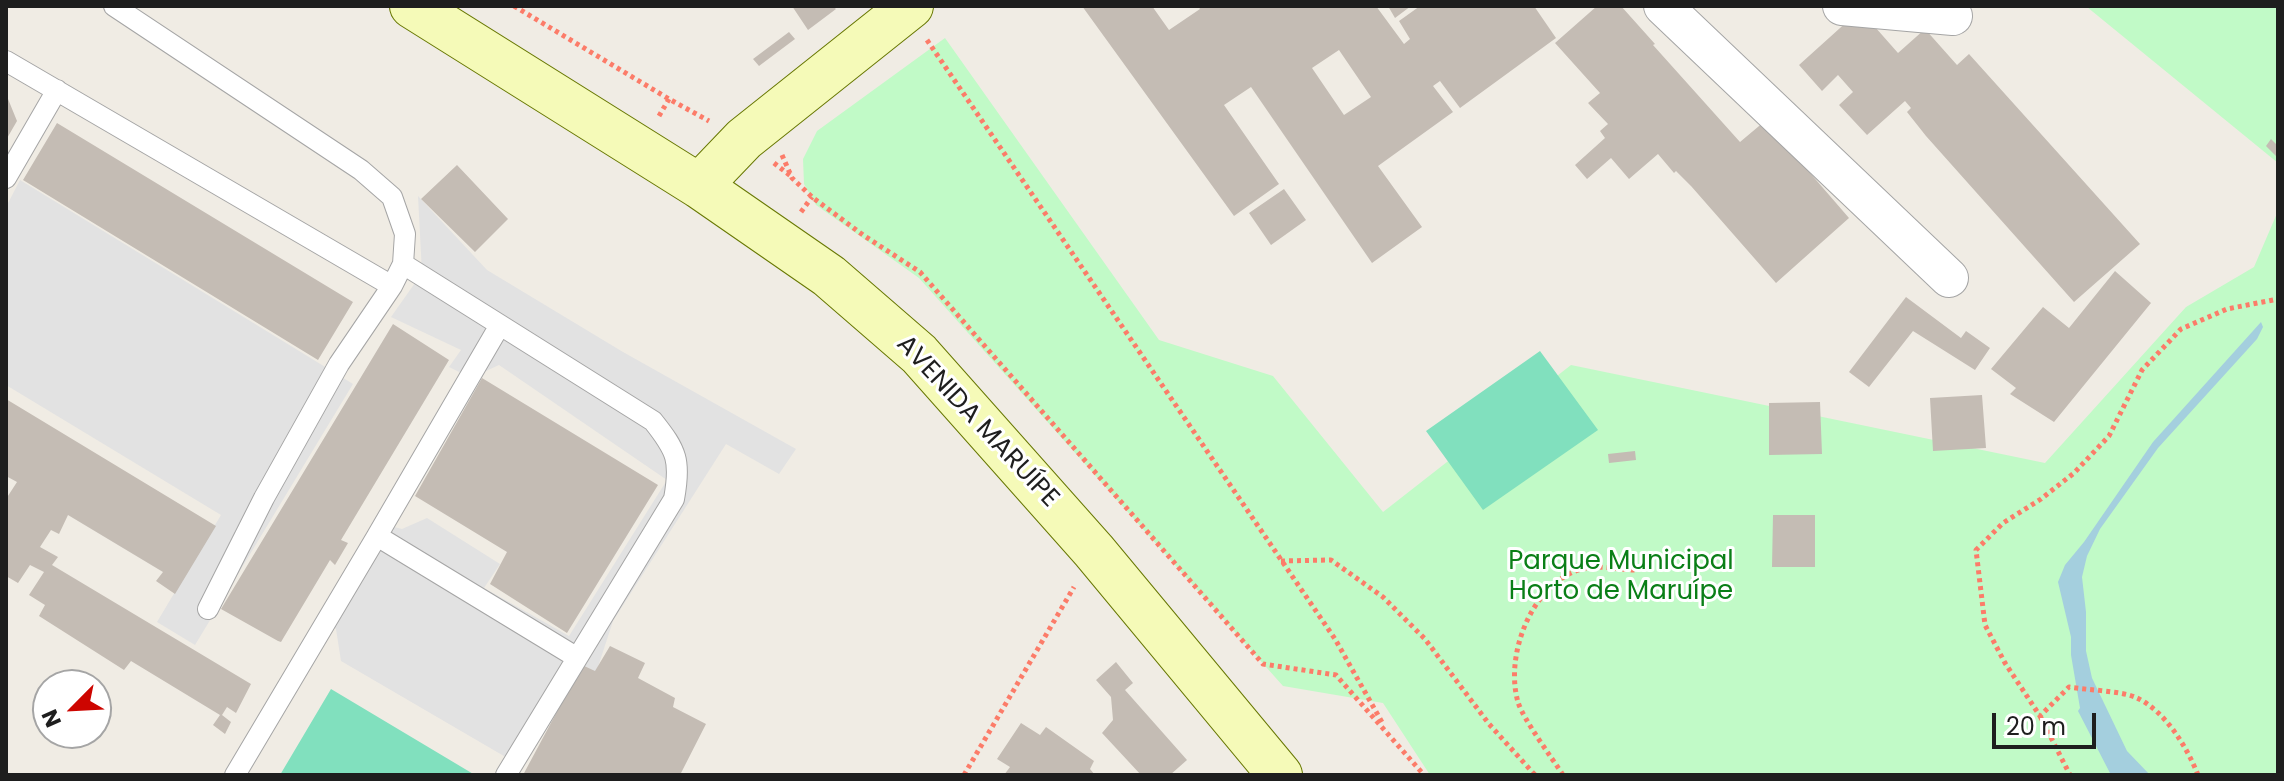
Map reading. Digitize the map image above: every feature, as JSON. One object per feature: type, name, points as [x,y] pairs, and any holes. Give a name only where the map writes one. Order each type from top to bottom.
[{"type":"main road","name":"AVENIDA MARUÍPE","points":[[412,6],[699,186],[829,276],[919,354],[1094,551],[1280,775]]},
{"type":"main road","points":[[699,186],[762,145],[904,17]]},
{"type":"street","points":[[1663,6],[1949,278]]},
{"type":"street","points":[[1842,6],[1953,16]]},
{"type":"lane","points":[[114,6],[361,170],[392,197],[405,234],[403,264],[392,286],[339,364],[264,498],[208,609]]},
{"type":"lane","points":[[6,61],[392,286]]},
{"type":"lane","points":[[6,178],[57,90]]},
{"type":"lane","points":[[403,264],[653,421],[671,444],[679,472],[674,499],[506,775]]},
{"type":"lane","points":[[235,775],[500,325]]},
{"type":"lane","points":[[377,536],[576,657]]},
{"type":"path","points":[[514,6],[669,99],[762,145],[812,197],[920,272],[1263,664],[1336,675],[1424,775]]},
{"type":"path","points":[[904,17],[1335,639],[1389,735]]},
{"type":"path","points":[[762,145],[792,178]]},
{"type":"path","points":[[2070,775],[2040,716],[2005,663],[1985,625],[1976,550],[2003,523],[2074,473],[2109,436],[2142,370],[2181,329],[2227,309],[2278,299]]},
{"type":"path","points":[[964,775],[1094,551]]},
{"type":"path","points":[[1281,561],[1331,560],[1383,597],[1425,639],[1489,724],[1535,775]]},
{"type":"path","points":[[1563,775],[1519,704],[1513,667],[1523,628],[1544,596],[1565,576],[1588,568],[1635,570]]},
{"type":"path","points":[[2040,716],[2069,687],[2136,697],[2161,716],[2190,755],[2198,775]]},
{"type":"green space","points":[[2080,6],[2278,6],[2278,163],[2087,7]]},
{"type":"green space","name":"Parque Municipal Horto de Maruípe","points":[[945,38],[1159,340],[1273,376],[1383,512],[1571,365],[2045,463],[2186,307],[2254,267],[2278,211],[2278,775],[1430,775],[1383,703],[1283,686],[919,278],[816,205],[804,184],[803,159],[817,131]]},
{"type":"green space","points":[[1540,351],[1598,430],[1483,510],[1426,431]]},
{"type":"green space","points":[[331,689],[475,775],[280,775]]},
{"type":"shaded area","points":[[20,180],[353,384],[195,645],[157,622],[221,515],[6,385],[6,207]]},
{"type":"shaded area","points":[[418,196],[487,270],[623,352],[796,449],[779,474],[726,444],[613,621],[596,673],[575,668],[521,766],[341,661],[336,629],[320,616],[382,524],[402,529],[427,518],[500,564],[484,588],[569,636],[667,480],[499,365],[471,378],[449,367],[461,350],[391,317],[422,273]]},
{"type":"water","points":[[2261,322],[2263,327],[2257,339],[2158,448],[2100,529],[2087,556],[2082,577],[2086,651],[2092,678],[2127,751],[2150,775],[2111,775],[2078,711],[2071,637],[2058,582],[2065,565],[2153,442]]},
{"type":"building","points":[[792,6],[833,6],[836,9],[808,30]]},
{"type":"building","points":[[1082,6],[1152,6],[1169,30],[1200,9],[1198,6],[1376,6],[1404,44],[1410,39],[1399,21],[1420,6],[1534,6],[1556,38],[1460,108],[1440,81],[1433,86],[1453,112],[1378,166],[1422,227],[1372,263],[1251,87],[1224,105],[1279,184],[1234,216]],"holes":[[[1339,50],[1371,97],[1344,115],[1312,68]]]},
{"type":"building","points":[[1388,6],[1411,6],[1395,18]]},
{"type":"building","points":[[1597,6],[1621,6],[1740,142],[1765,121],[1849,218],[1776,283],[1691,186],[1676,171],[1674,173],[1658,154],[1629,179],[1611,158],[1587,179],[1575,165],[1605,138],[1600,131],[1608,124],[1588,103],[1600,93],[1555,43]]},
{"type":"building","points":[[1860,10],[1898,53],[1925,29],[1957,65],[1969,54],[2140,244],[2074,302],[1926,136],[1907,112],[1911,108],[1905,101],[1867,135],[1839,105],[1853,92],[1838,75],[1822,91],[1799,65]]},
{"type":"building","points":[[789,32],[795,39],[759,66],[753,59]]},
{"type":"building","points":[[6,94],[17,121],[6,140]]},
{"type":"building","points":[[57,123],[353,302],[318,360],[23,180]]},
{"type":"building","points":[[2271,139],[2278,146],[2276,156],[2266,146]]},
{"type":"building","points":[[457,165],[508,219],[475,252],[421,199]]},
{"type":"building","points":[[1284,189],[1306,220],[1271,245],[1249,213]]},
{"type":"building","points":[[2115,271],[2151,303],[2054,422],[2010,394],[2016,388],[1991,369],[2043,307],[2069,328]]},
{"type":"building","points":[[1906,297],[1961,338],[1966,331],[1990,348],[1975,370],[1913,331],[1869,387],[1849,372]]},
{"type":"building","points":[[393,324],[449,360],[341,540],[348,543],[335,565],[330,560],[281,642],[278,641],[221,609]]},
{"type":"building","points":[[482,378],[658,485],[567,633],[490,584],[507,552],[415,496]]},
{"type":"building","points":[[1982,395],[1986,448],[1933,451],[1930,398]]},
{"type":"building","points":[[6,399],[216,526],[175,594],[156,581],[163,572],[68,515],[59,534],[51,530],[40,547],[58,557],[52,565],[251,684],[236,713],[227,707],[222,715],[231,722],[225,734],[213,725],[220,715],[131,661],[124,670],[39,616],[45,605],[29,595],[44,572],[30,565],[18,583],[6,576],[6,499],[17,482],[6,476]]},
{"type":"building","points":[[1820,402],[1822,454],[1769,455],[1769,403]]},
{"type":"building","points":[[1635,451],[1636,460],[1609,463],[1608,454]]},
{"type":"building","points":[[1773,515],[1815,515],[1815,567],[1772,567]]},
{"type":"building","points":[[610,646],[645,663],[638,678],[675,698],[673,707],[706,724],[680,775],[523,775],[582,665],[595,671]]},
{"type":"building","points":[[1116,662],[1133,683],[1125,690],[1187,760],[1170,775],[1141,775],[1102,733],[1113,720],[1111,697],[1096,680]]},
{"type":"building","points":[[1021,723],[1040,735],[1046,727],[1094,761],[1090,769],[1095,775],[1004,775],[1010,767],[997,759]]}]
